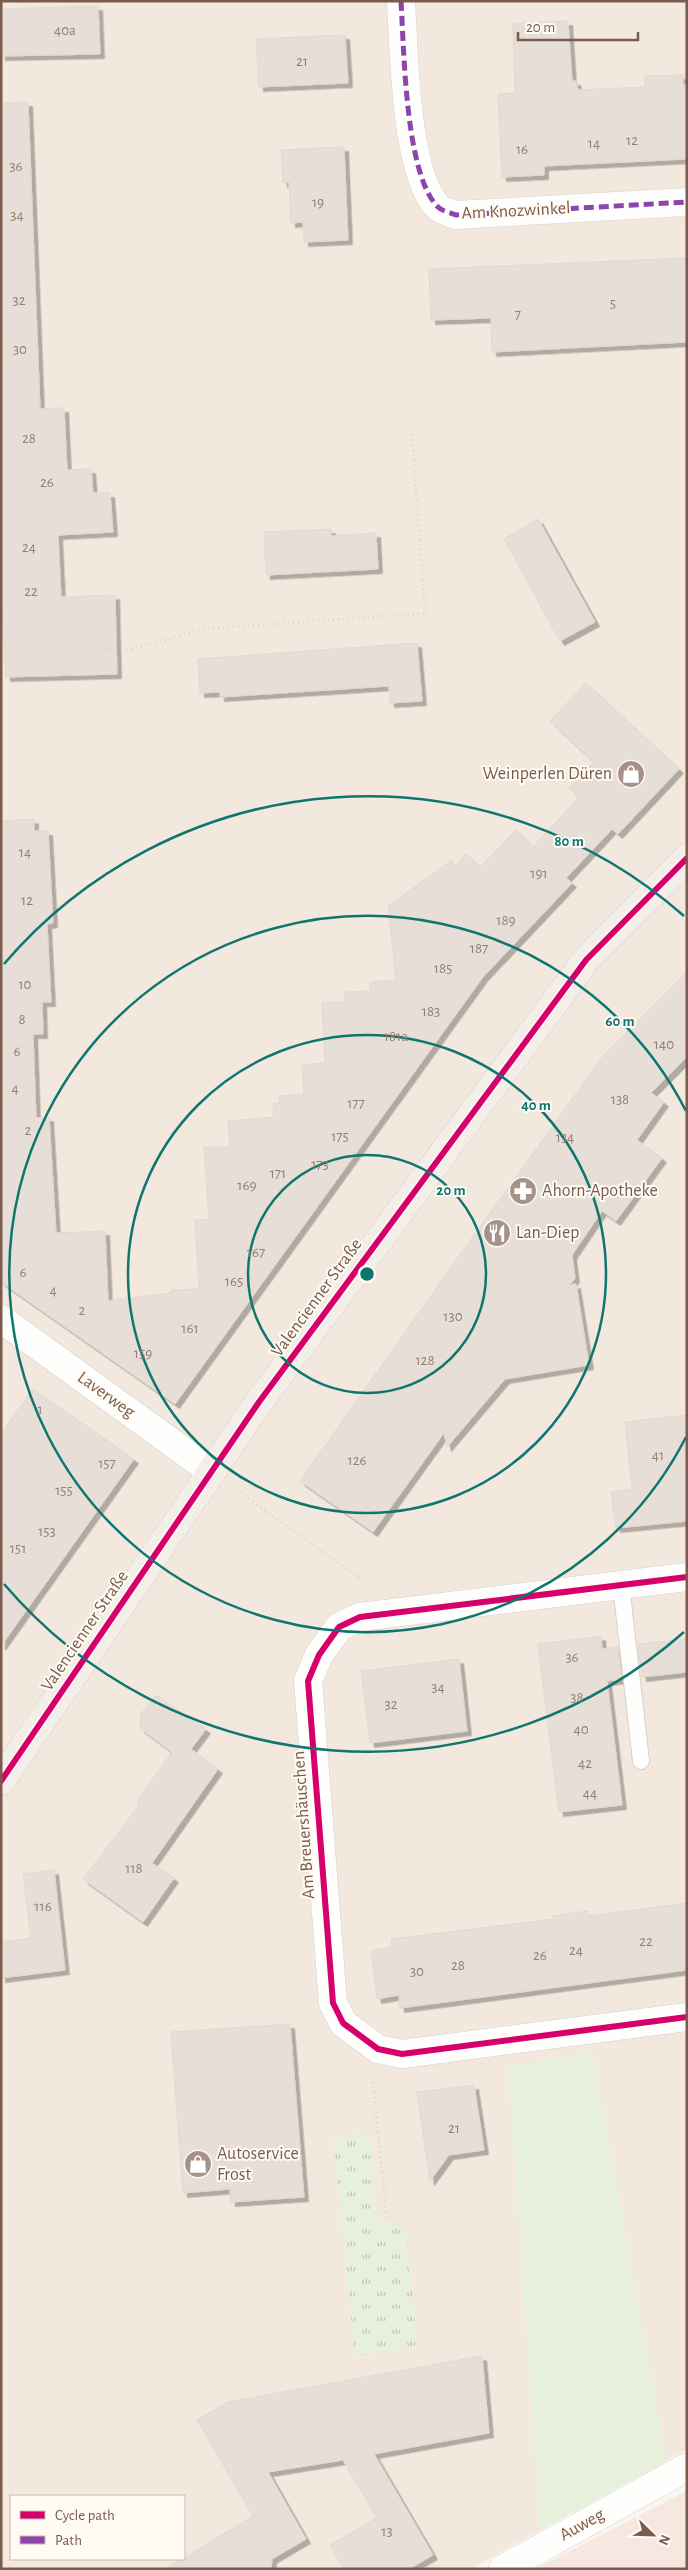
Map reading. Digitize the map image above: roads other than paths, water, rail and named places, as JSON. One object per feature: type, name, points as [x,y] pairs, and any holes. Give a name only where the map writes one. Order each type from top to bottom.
[{"type":"main road","name":"Valencienner Straße","points":[[1,1781],[211,1472],[299,1347],[586,960],[687,858]]},
{"type":"street","name":"Am Knozwinkel","points":[[401,1],[409,122],[427,191],[439,209],[456,215],[687,202]]},
{"type":"street","name":"Laverweg","points":[[1,1319],[211,1472]]},
{"type":"street","name":"Am Breuershäuschen","points":[[687,1578],[360,1617],[339,1627],[319,1655],[308,1681],[333,2003],[343,2022],[378,2050],[402,2054],[687,2017]]},
{"type":"street","name":"Auweg","points":[[503,2569],[687,2467]]},
{"type":"lane","points":[[621,1586],[641,1761]]},
{"type":"place","name":"Weinperlen Düren","points":[[631,774]]},
{"type":"place","name":"Ahorn-Apotheke","points":[[523,1191]]},
{"type":"place","name":"Lan-Diep","points":[[497,1233]]},
{"type":"place","name":"Autoservice Frost","points":[[198,2164]]}]
